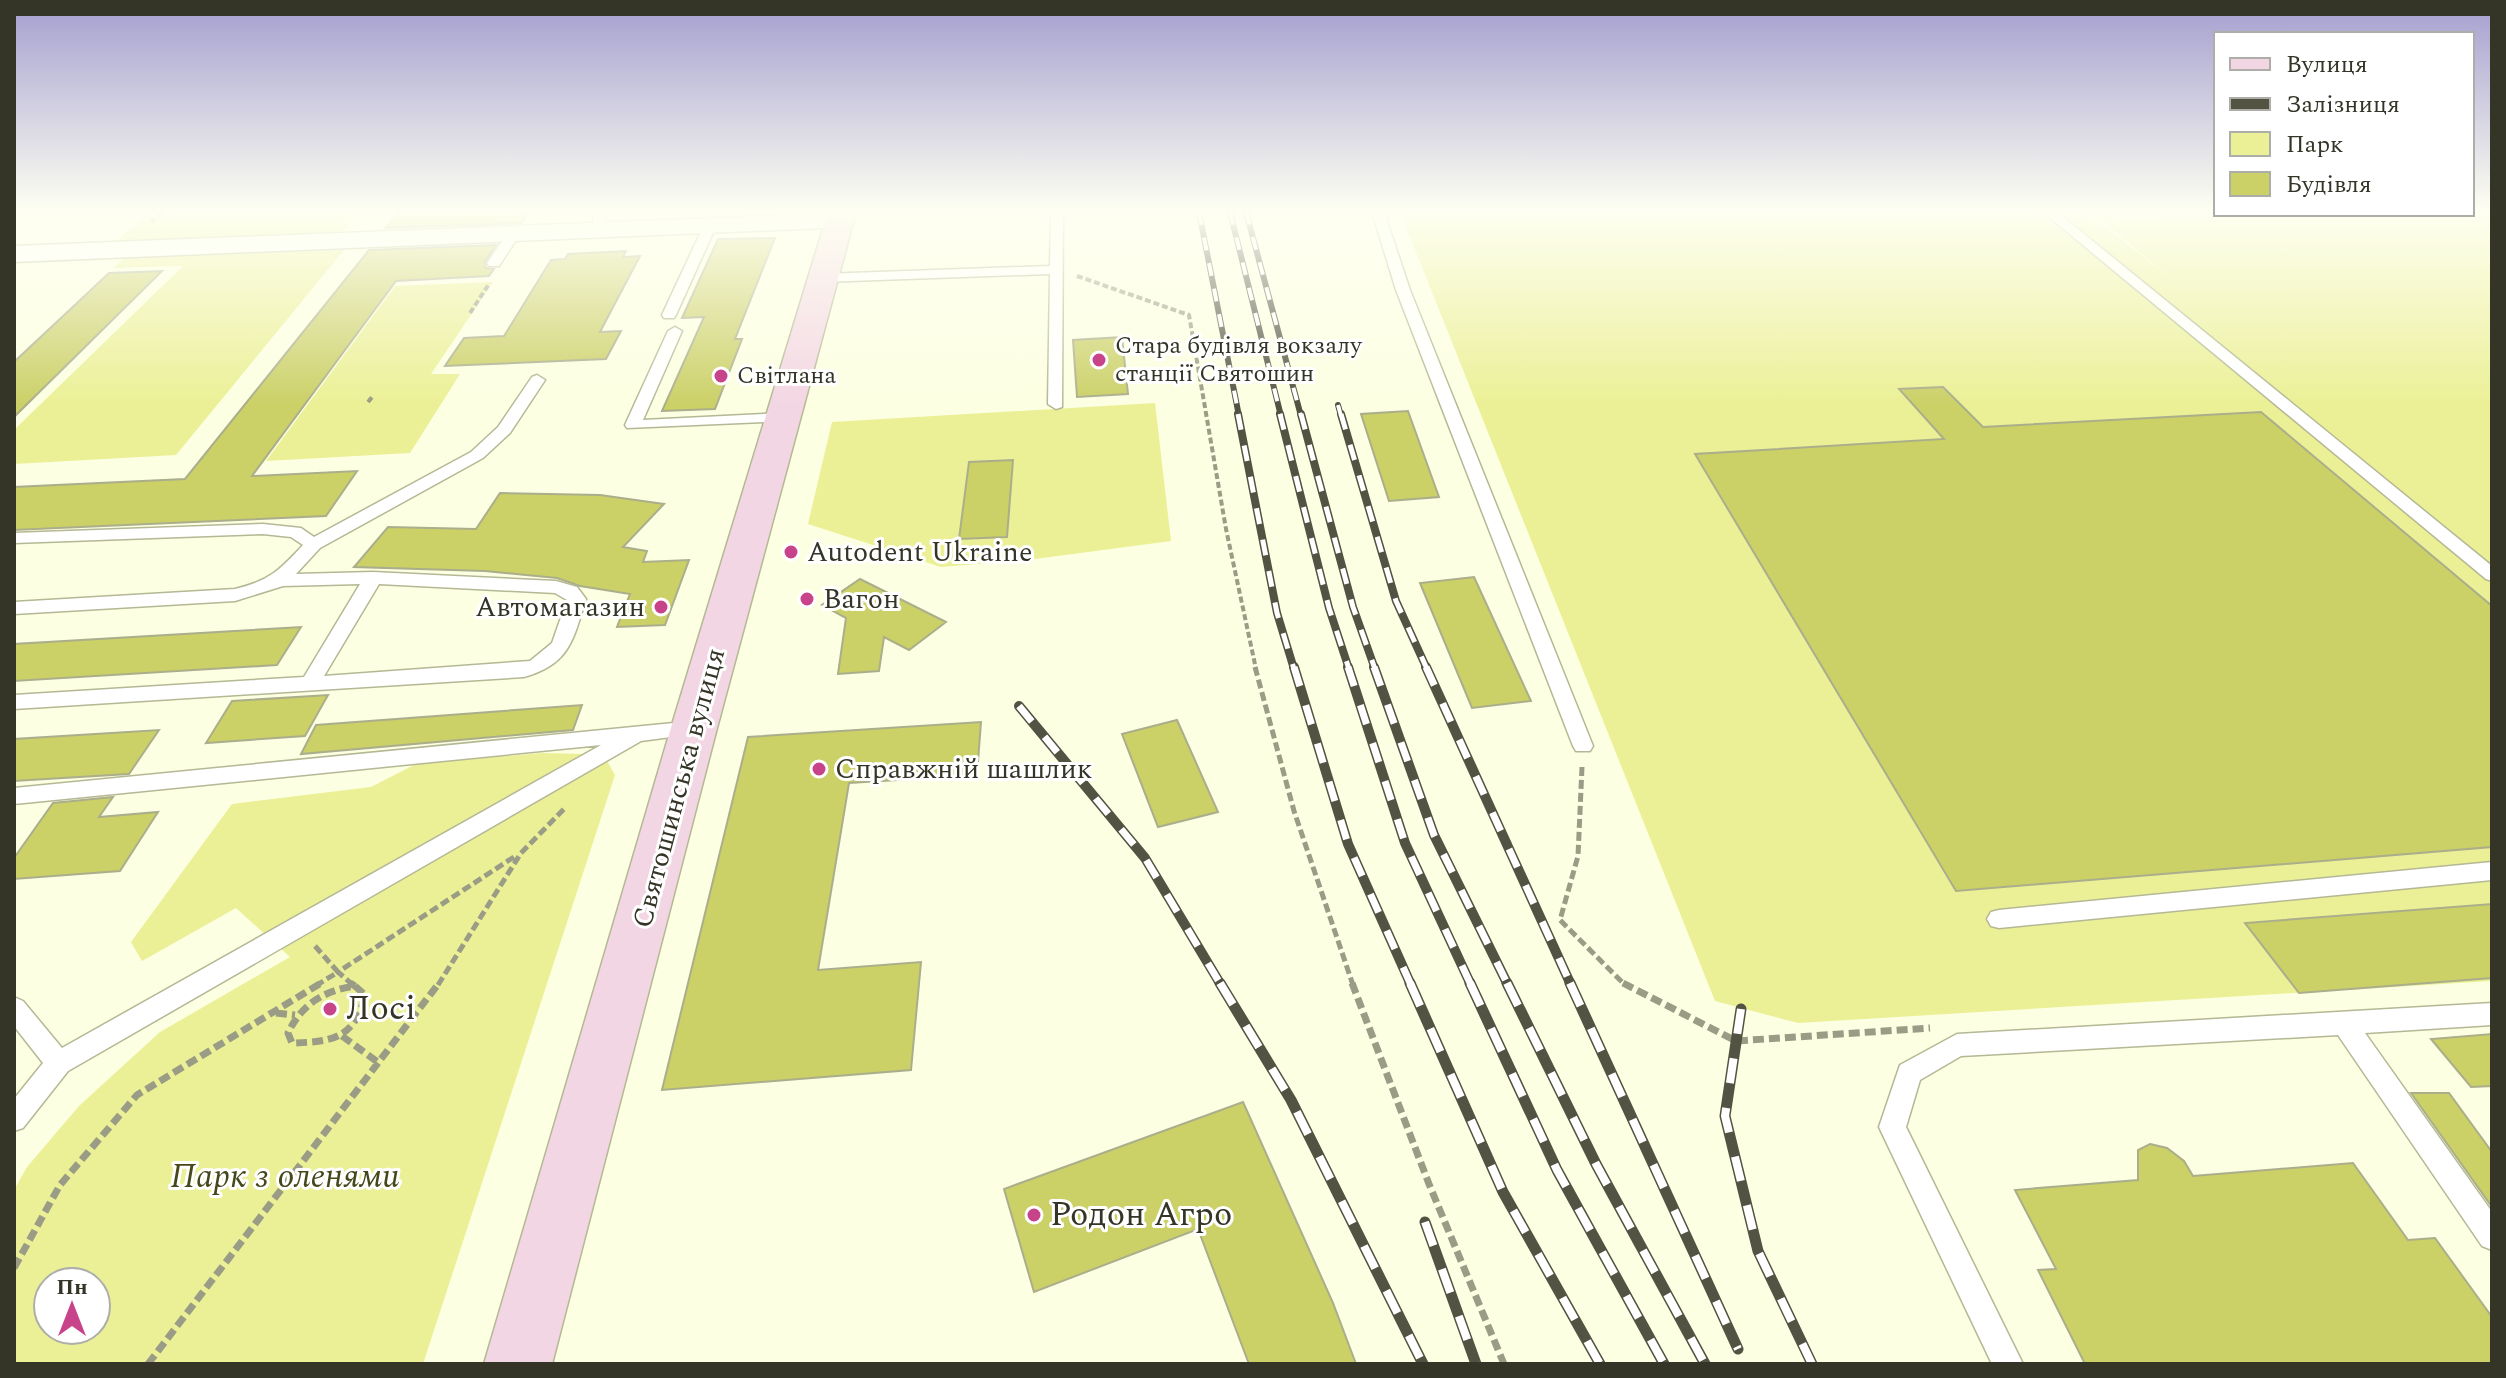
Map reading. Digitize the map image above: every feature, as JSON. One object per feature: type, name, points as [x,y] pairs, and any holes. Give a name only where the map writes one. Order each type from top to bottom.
[{"type":"main road","name":"Святошинська вулиця","points":[[518,1364],[822,278]]},
{"type":"lane","points":[[690,276],[633,425],[783,418]]},
{"type":"lane","points":[[822,278],[879,276]]},
{"type":"lane","points":[[1056,404],[1057,276]]},
{"type":"lane","points":[[1399,276],[1583,746]]},
{"type":"lane","points":[[2127,276],[2492,575]]},
{"type":"lane","points":[[280,580],[314,544],[477,455],[504,430],[537,380]]},
{"type":"lane","points":[[14,538],[263,529],[295,532],[314,544]]},
{"type":"lane","points":[[310,683],[373,578]]},
{"type":"lane","points":[[14,608],[235,595],[280,580],[373,578],[556,587],[570,591],[577,599],[557,655],[540,667],[14,702]]},
{"type":"lane","points":[[14,796],[694,728]]},
{"type":"lane","points":[[14,1119],[59,1063],[638,733]]},
{"type":"lane","points":[[1999,919],[2492,871]]},
{"type":"lane","points":[[14,1008],[59,1063]]},
{"type":"lane","points":[[2008,1364],[1892,1127],[1909,1073],[1957,1045],[2492,1014]]},
{"type":"lane","points":[[2344,1024],[2492,1236]]},
{"type":"path","points":[[1076,276],[1189,315],[1245,622],[1315,879],[1434,1202],[1504,1364]]},
{"type":"path","points":[[470,313],[480,299]]},
{"type":"path","points":[[368,402],[373,396]]},
{"type":"path","points":[[1583,746],[1578,856],[1560,920],[1627,987],[1736,1041],[1944,1027]]},
{"type":"path","points":[[148,1364],[426,1004],[521,853],[572,800]]},
{"type":"path","points":[[14,1268],[60,1185],[137,1095],[274,1013],[521,853]]},
{"type":"path","points":[[299,928],[338,972],[355,986],[365,995],[361,1014],[342,1036],[324,1043],[292,1043],[288,1033],[295,1015],[308,1001],[330,989],[355,986]]},
{"type":"path","points":[[274,1013],[295,1015]]},
{"type":"path","points":[[342,1036],[379,1063]]},
{"type":"green space","points":[[172,276],[322,276],[176,455],[14,464],[14,430]]},
{"type":"green space","points":[[1426,276],[2168,276],[2178,284],[2169,276],[2492,276],[2492,981],[1798,1023],[1715,1001]]},
{"type":"green space","points":[[493,282],[431,374],[460,374],[410,453],[266,461],[395,286]]},
{"type":"green space","points":[[1155,403],[1171,541],[1035,559],[941,567],[808,524],[832,422]]},
{"type":"green space","name":"Парк з оленями","points":[[541,753],[585,754],[607,761],[615,775],[423,1364],[14,1364],[14,1190],[27,1167],[79,1106],[160,1032],[290,957],[236,908],[142,961],[131,942],[232,804],[371,787],[416,764]]},
{"type":"building","points":[[105,276],[157,276],[14,417],[14,362]]},
{"type":"building","points":[[348,276],[483,276],[396,281],[252,476],[357,471],[326,516],[14,530],[14,487],[185,479]]},
{"type":"building","points":[[541,276],[629,276],[600,332],[621,331],[606,359],[445,366],[464,338],[504,336]]},
{"type":"building","points":[[701,276],[760,276],[735,339],[742,339],[715,409],[662,411],[704,317],[682,318]]},
{"type":"building","name":"Стара будівля вокзалу станції Святошин","points":[[1122,337],[1128,394],[1077,397],[1073,340]]},
{"type":"building","points":[[1943,387],[1983,427],[2261,412],[2492,606],[2492,847],[1956,891],[1695,454],[1944,439],[1899,389]]},
{"type":"building","points":[[1408,411],[1439,497],[1389,501],[1361,414]]},
{"type":"building","points":[[1013,460],[1007,537],[959,539],[969,462]]},
{"type":"building","points":[[500,493],[600,495],[664,504],[623,547],[647,551],[643,562],[689,560],[665,625],[617,627],[630,594],[580,586],[557,578],[485,571],[354,567],[388,527],[476,529]]},
{"type":"building","points":[[1474,577],[1531,701],[1472,708],[1420,583]]},
{"type":"building","points":[[860,579],[946,622],[909,650],[884,637],[879,671],[838,674],[846,618],[822,605]]},
{"type":"building","points":[[301,627],[277,665],[14,681],[14,644]]},
{"type":"building","points":[[328,695],[305,736],[206,743],[232,701]]},
{"type":"building","points":[[582,705],[573,730],[301,754],[316,725]]},
{"type":"building","points":[[1177,720],[1218,812],[1158,827],[1122,734]]},
{"type":"building","points":[[981,722],[977,775],[849,783],[818,970],[921,962],[911,1070],[662,1090],[748,737]]},
{"type":"building","points":[[159,730],[129,774],[14,781],[14,739]]},
{"type":"building","points":[[113,797],[99,817],[158,812],[120,871],[14,879],[14,858],[53,803]]},
{"type":"building","points":[[2492,904],[2492,978],[2299,993],[2245,923]]},
{"type":"building","points":[[2492,1034],[2492,1086],[2471,1087],[2431,1039]]},
{"type":"building","points":[[2411,1093],[2449,1093],[2492,1152],[2492,1207]]},
{"type":"building","points":[[1243,1102],[1333,1303],[1356,1364],[1249,1364],[1198,1229],[1034,1292],[1004,1189]]},
{"type":"building","points":[[2150,1144],[2167,1148],[2184,1161],[2193,1176],[2353,1163],[2408,1240],[2435,1238],[2492,1317],[2492,1364],[2085,1364],[2038,1270],[2056,1269],[2015,1190],[2138,1180],[2138,1150]]},
{"type":"railway","points":[[1212,276],[1239,416]]},
{"type":"railway","points":[[1246,276],[1281,416]]},
{"type":"railway","points":[[1263,276],[1301,416]]},
{"type":"railway","points":[[1338,405],[1341,416]]},
{"type":"railway","points":[[1238,414],[1277,613],[1294,669]]},
{"type":"railway","points":[[1280,414],[1329,608],[1349,669]]},
{"type":"railway","points":[[1301,414],[1353,607],[1375,669]]},
{"type":"railway","points":[[1341,414],[1396,601],[1427,669]]},
{"type":"railway","points":[[1294,667],[1348,844],[1411,985]]},
{"type":"railway","points":[[1348,667],[1405,843],[1471,985]]},
{"type":"railway","points":[[1374,667],[1434,835],[1508,985]]},
{"type":"railway","points":[[1426,667],[1571,985]]},
{"type":"railway","points":[[1019,706],[1145,858],[1221,985]]},
{"type":"railway","points":[[1220,983],[1291,1100],[1423,1364]]},
{"type":"railway","points":[[1410,983],[1503,1192],[1600,1364]]},
{"type":"railway","points":[[1470,983],[1557,1170],[1664,1364]]},
{"type":"railway","points":[[1507,983],[1596,1164],[1705,1364]]},
{"type":"railway","points":[[1570,983],[1738,1349]]},
{"type":"railway","points":[[1741,1009],[1725,1116],[1758,1251],[1812,1364]]},
{"type":"railway","points":[[1425,1222],[1476,1364]]},
{"type":"place","name":"Стара будівля вокзалу станції Святошин","points":[[1099,360]]},
{"type":"place","name":"Світлана","points":[[721,376]]},
{"type":"place","name":"Autodent Ukraine","points":[[791,552]]},
{"type":"place","name":"Вагон","points":[[807,599]]},
{"type":"place","name":"Автомагазин","points":[[661,607]]},
{"type":"place","name":"Справжній шашлик","points":[[819,769]]},
{"type":"place","name":"Лосі","points":[[330,1009]]},
{"type":"place","name":"Родон Агро","points":[[1034,1215]]}]
